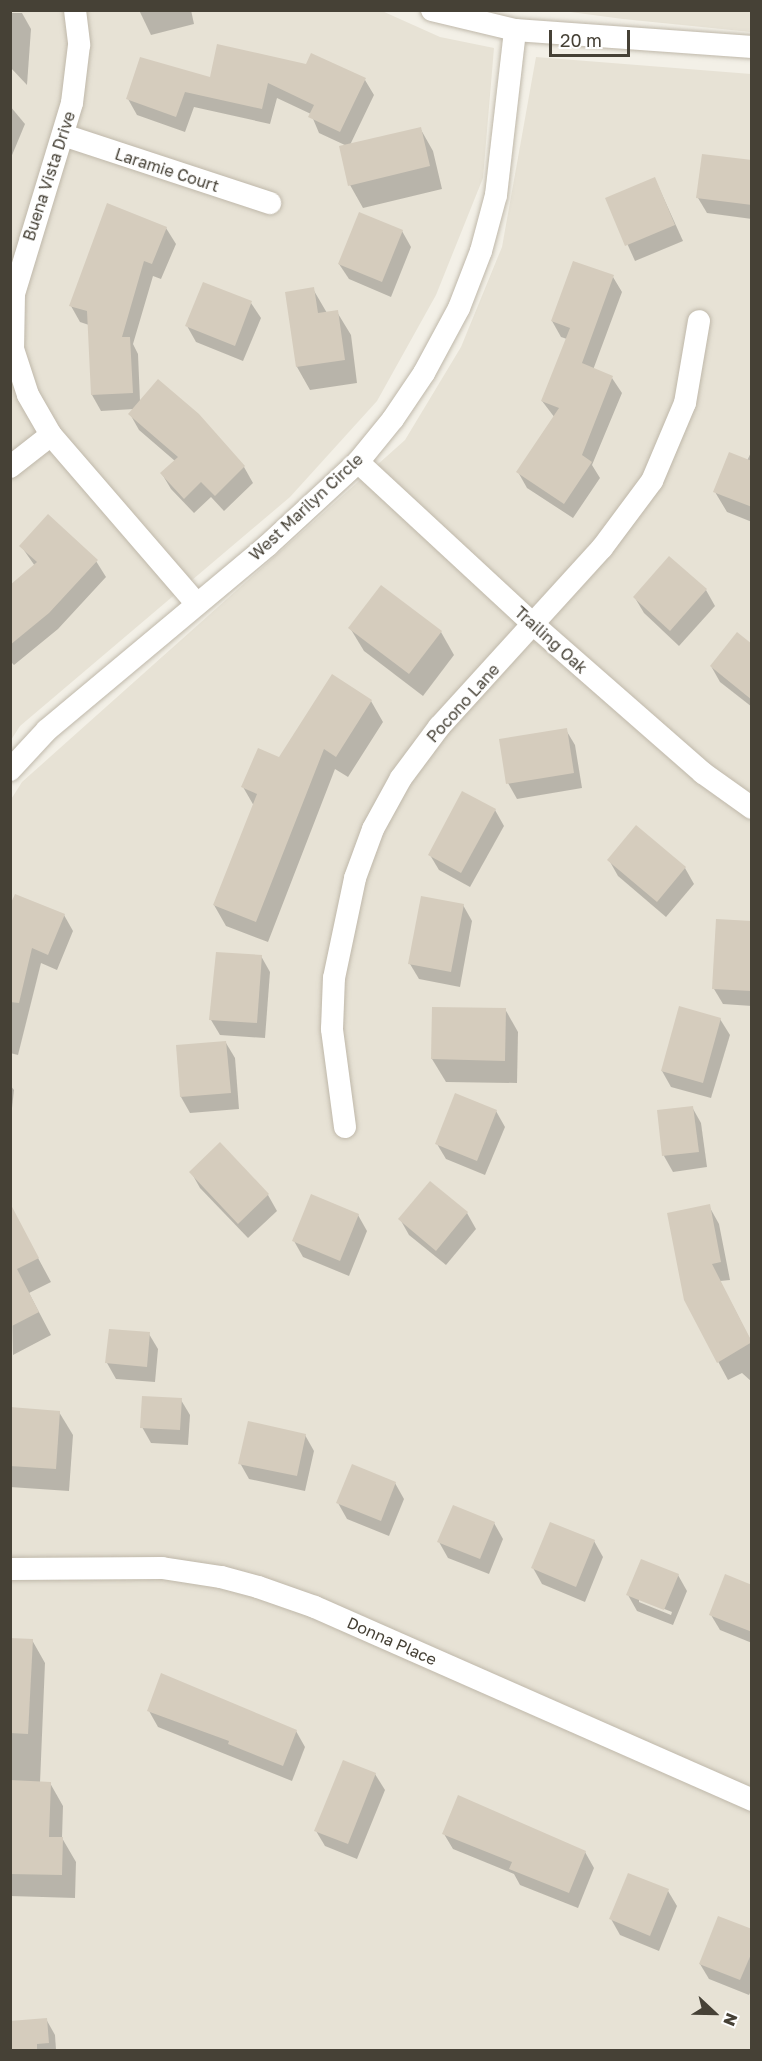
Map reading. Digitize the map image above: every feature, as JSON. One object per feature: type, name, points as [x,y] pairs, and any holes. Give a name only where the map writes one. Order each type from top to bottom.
[{"type":"street","name":"Buena Vista Drive","points":[[75,10],[78,72],[63,135],[22,261],[11,322],[19,372],[51,435],[195,602]]},
{"type":"street","points":[[432,10],[515,30],[752,47]]},
{"type":"street","name":"West Marilyn Circle","points":[[10,770],[47,730],[195,602],[267,546],[358,462],[424,373],[459,308],[481,251],[496,195],[515,30]]},
{"type":"street","name":"Laramie Court","points":[[63,135],[270,203]]},
{"type":"street","name":"Pocono Lane","points":[[345,1127],[332,1029],[334,978],[355,878],[374,829],[401,778],[439,727],[534,626],[626,519],[652,481],[685,403],[699,321]]},
{"type":"street","points":[[10,467],[51,435]]},
{"type":"street","name":"Trailing Oak","points":[[358,462],[534,626],[703,773],[752,808]]},
{"type":"street","name":"Donna Place","points":[[10,1569],[162,1568],[221,1576],[258,1587],[315,1607],[752,1800]]},
{"type":"shaded area","points":[[11,11],[382,11],[440,37],[494,48],[483,178],[436,295],[377,401],[290,497],[20,726],[11,740]]},
{"type":"shaded area","points":[[563,11],[751,11],[751,32],[623,19]]},
{"type":"shaded area","points":[[536,57],[751,74],[751,2050],[11,2050],[10,801],[22,782],[405,440],[461,347],[502,247]]},
{"type":"building","points":[[217,44],[306,64],[311,53],[366,78],[340,132],[308,117],[314,105],[268,83],[262,109],[185,92],[176,117],[126,99],[140,57],[210,77]]},
{"type":"building","points":[[421,127],[430,166],[348,186],[339,146]]},
{"type":"building","points":[[702,154],[752,160],[752,205],[696,198]]},
{"type":"building","points":[[655,177],[675,225],[625,246],[605,198]]},
{"type":"building","points":[[107,203],[167,227],[152,264],[144,261],[122,337],[130,337],[133,393],[91,395],[87,311],[69,306]]},
{"type":"building","points":[[359,212],[403,230],[382,282],[338,264]]},
{"type":"building","points":[[573,261],[614,275],[582,363],[613,376],[582,455],[592,462],[564,504],[516,472],[559,408],[541,401],[570,328],[551,321]]},
{"type":"building","points":[[203,282],[252,301],[235,346],[185,326]]},
{"type":"building","points":[[314,287],[318,313],[338,310],[345,360],[296,367],[285,292]]},
{"type":"building","points":[[158,379],[199,414],[245,466],[215,496],[201,482],[184,499],[160,473],[178,457],[128,414]]},
{"type":"building","points":[[729,452],[752,461],[752,507],[713,492]]},
{"type":"building","points":[[48,514],[98,560],[49,613],[10,645],[10,585],[37,562],[19,546]]},
{"type":"building","points":[[669,556],[707,589],[670,631],[633,597]]},
{"type":"building","points":[[381,585],[442,631],[409,674],[348,628]]},
{"type":"building","points":[[737,632],[752,644],[752,700],[710,666]]},
{"type":"building","points":[[332,674],[372,700],[336,757],[324,749],[256,922],[213,905],[257,794],[241,787],[258,748],[279,757]]},
{"type":"building","points":[[567,728],[574,773],[506,784],[499,739]]},
{"type":"building","points":[[462,791],[496,809],[461,873],[428,855]]},
{"type":"building","points":[[636,825],[686,867],[657,902],[607,860]]},
{"type":"building","points":[[15,894],[65,914],[48,955],[32,948],[19,1003],[10,1002],[10,905]]},
{"type":"building","points":[[421,896],[464,904],[451,972],[408,964]]},
{"type":"building","points":[[716,919],[752,921],[752,991],[712,989]]},
{"type":"building","points":[[216,952],[262,955],[257,1023],[209,1020]]},
{"type":"building","points":[[679,1006],[721,1018],[703,1083],[661,1071]]},
{"type":"building","points":[[432,1007],[506,1008],[505,1061],[431,1059]]},
{"type":"building","points":[[226,1041],[231,1093],[180,1097],[176,1045]]},
{"type":"building","points":[[455,1093],[497,1110],[477,1161],[435,1144]]},
{"type":"building","points":[[693,1106],[699,1152],[662,1156],[657,1110]]},
{"type":"building","points":[[220,1142],[269,1194],[238,1224],[189,1172]]},
{"type":"building","points":[[430,1181],[468,1212],[436,1251],[398,1219]]},
{"type":"building","points":[[311,1194],[359,1214],[340,1261],[292,1241]]},
{"type":"building","points":[[10,1203],[39,1258],[17,1269],[39,1312],[10,1327]]},
{"type":"building","points":[[710,1204],[721,1262],[712,1264],[752,1342],[717,1363],[684,1300],[667,1213]]},
{"type":"building","points":[[109,1329],[150,1332],[147,1367],[105,1363]]},
{"type":"building","points":[[142,1396],[182,1398],[180,1430],[140,1428]]},
{"type":"building","points":[[10,1407],[60,1411],[56,1469],[10,1466]]},
{"type":"building","points":[[248,1421],[306,1434],[297,1476],[238,1464]]},
{"type":"building","points":[[352,1464],[396,1482],[381,1521],[336,1503]]},
{"type":"building","points":[[453,1505],[495,1522],[480,1559],[437,1542]]},
{"type":"building","points":[[550,1522],[595,1540],[576,1587],[531,1568]]},
{"type":"building","points":[[641,1559],[679,1574],[664,1610],[626,1595]]},
{"type":"building","points":[[725,1574],[752,1585],[752,1632],[709,1615]]},
{"type":"building","points":[[10,1638],[33,1639],[28,1734],[10,1733]]},
{"type":"building","points":[[161,1673],[297,1730],[283,1766],[228,1744],[229,1741],[147,1711]]},
{"type":"building","points":[[343,1760],[376,1773],[348,1844],[314,1831]]},
{"type":"building","points":[[10,1780],[51,1782],[49,1837],[63,1837],[62,1875],[10,1874]]},
{"type":"building","points":[[458,1795],[586,1851],[569,1893],[509,1869],[512,1862],[442,1834]]},
{"type":"building","points":[[628,1873],[669,1889],[650,1936],[609,1919]]},
{"type":"building","points":[[718,1916],[752,1929],[752,1952],[740,1980],[699,1964]]},
{"type":"building","points":[[47,2018],[49,2043],[37,2044],[37,2050],[10,2050],[10,2021]]}]
